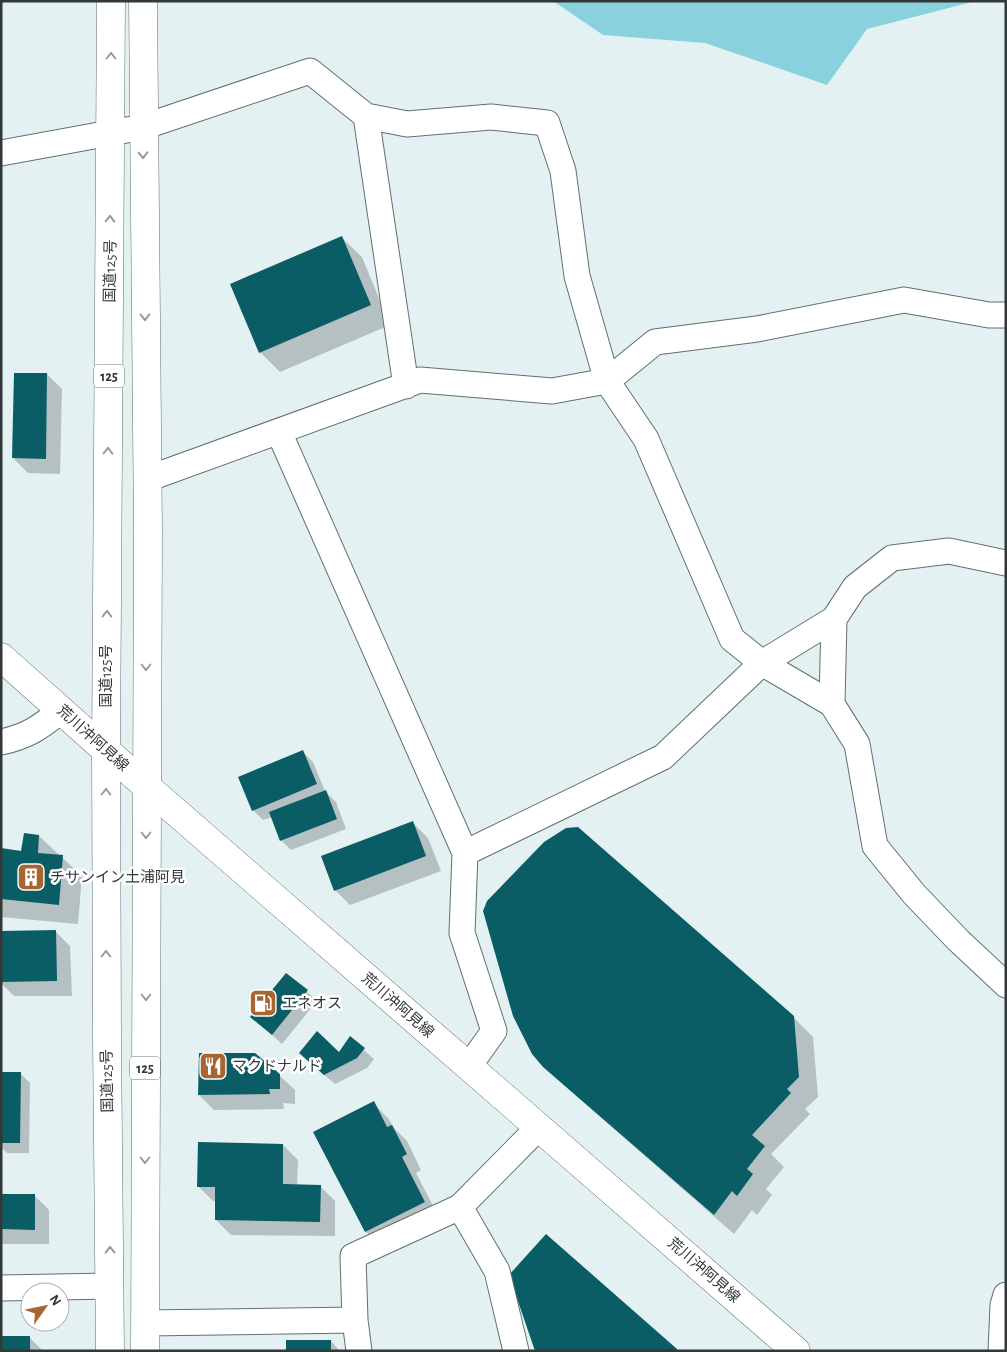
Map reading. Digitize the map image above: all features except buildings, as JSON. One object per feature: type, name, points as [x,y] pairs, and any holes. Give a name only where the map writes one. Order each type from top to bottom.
[{"type":"main road","name":"国道125号","points":[[110,1351],[106,1038],[106,750],[111,1]]},
{"type":"main road","name":"125","points":[[143,1],[147,480],[145,1351]]},
{"type":"main road","name":"荒川沖阿見線","points":[[1,657],[146,786],[796,1351]]},
{"type":"street","points":[[1,153],[143,127],[310,71],[366,116],[407,124],[491,116],[547,123],[563,170],[577,276],[607,381],[646,438],[732,639],[762,663],[832,704],[857,744],[875,846],[914,894],[958,940],[1006,985]]},
{"type":"street","points":[[366,116],[406,386]]},
{"type":"street","points":[[147,480],[420,380],[552,391],[607,381],[655,342],[756,329],[904,300],[989,315],[1006,315]]},
{"type":"street","points":[[279,432],[465,853],[462,933],[494,1031],[469,1066]]},
{"type":"street","points":[[465,853],[663,757],[762,663],[834,619],[855,587],[892,558],[949,551],[1006,563]]},
{"type":"street","points":[[832,704],[834,619]]},
{"type":"street","points":[[1,742],[20,738],[62,710]]},
{"type":"street","points":[[359,1351],[355,1320],[353,1256],[460,1207],[539,1127]]},
{"type":"street","points":[[460,1207],[497,1271],[516,1351]]},
{"type":"street","points":[[1,1288],[110,1286]]},
{"type":"street","points":[[1001,1351],[1003,1305],[1006,1296]]},
{"type":"street","points":[[145,1323],[355,1320]]},
{"type":"shaded area","points":[[553,1],[976,1],[867,29],[827,85],[705,43],[603,35]]},
{"type":"place","name":"チサンイン土浦阿見","points":[[31,877]]},
{"type":"place","name":"エネオス","points":[[263,1003]]},
{"type":"place","name":"マクドナルド","points":[[213,1066]]}]
